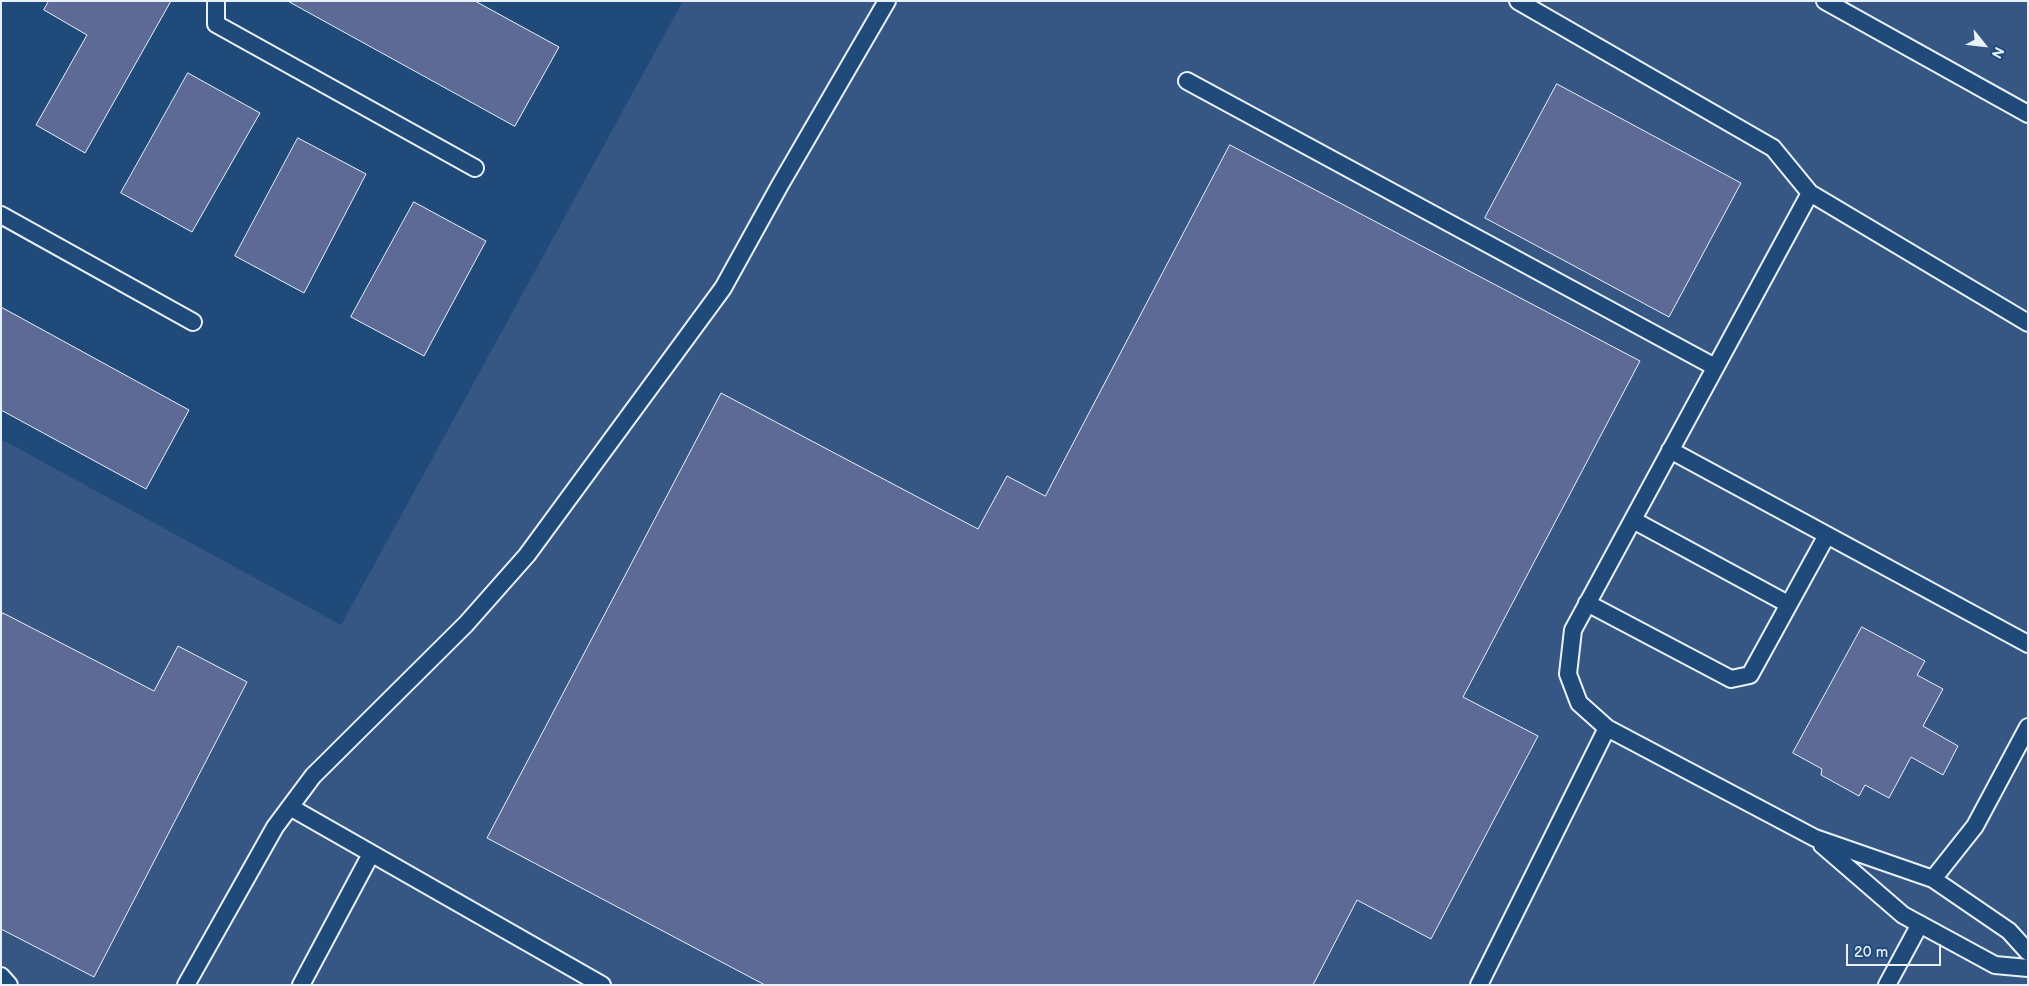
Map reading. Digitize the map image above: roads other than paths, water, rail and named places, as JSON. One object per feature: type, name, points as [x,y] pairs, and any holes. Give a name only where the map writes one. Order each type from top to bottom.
[{"type":"lane","points":[[216,1],[216,24],[475,168]]},
{"type":"lane","points":[[186,985],[275,827],[313,776],[466,624],[527,556],[723,288],[780,185],[887,1]]},
{"type":"lane","points":[[1518,1],[1773,148],[1810,193],[2028,323]]},
{"type":"lane","points":[[1824,1],[2028,114]]},
{"type":"lane","points":[[1186,81],[1716,367]]},
{"type":"lane","points":[[1810,193],[1573,630],[1568,674],[1579,703],[1607,728],[1815,838],[1934,879],[2009,931],[2028,952]]},
{"type":"lane","points":[[1,215],[193,322]]},
{"type":"lane","points":[[1670,450],[2028,644]]},
{"type":"lane","points":[[1633,520],[1788,604]]},
{"type":"lane","points":[[1587,603],[1731,679],[1750,675],[1827,535]]},
{"type":"lane","points":[[1479,985],[1607,728]]},
{"type":"lane","points":[[1934,879],[1975,826],[2028,728]]},
{"type":"lane","points":[[290,807],[602,985]]},
{"type":"lane","points":[[1815,838],[1903,915],[1995,966],[2028,968]]},
{"type":"lane","points":[[301,985],[371,854]]},
{"type":"lane","points":[[1887,985],[1920,924]]},
{"type":"lane","points":[[1,976],[9,985]]}]
